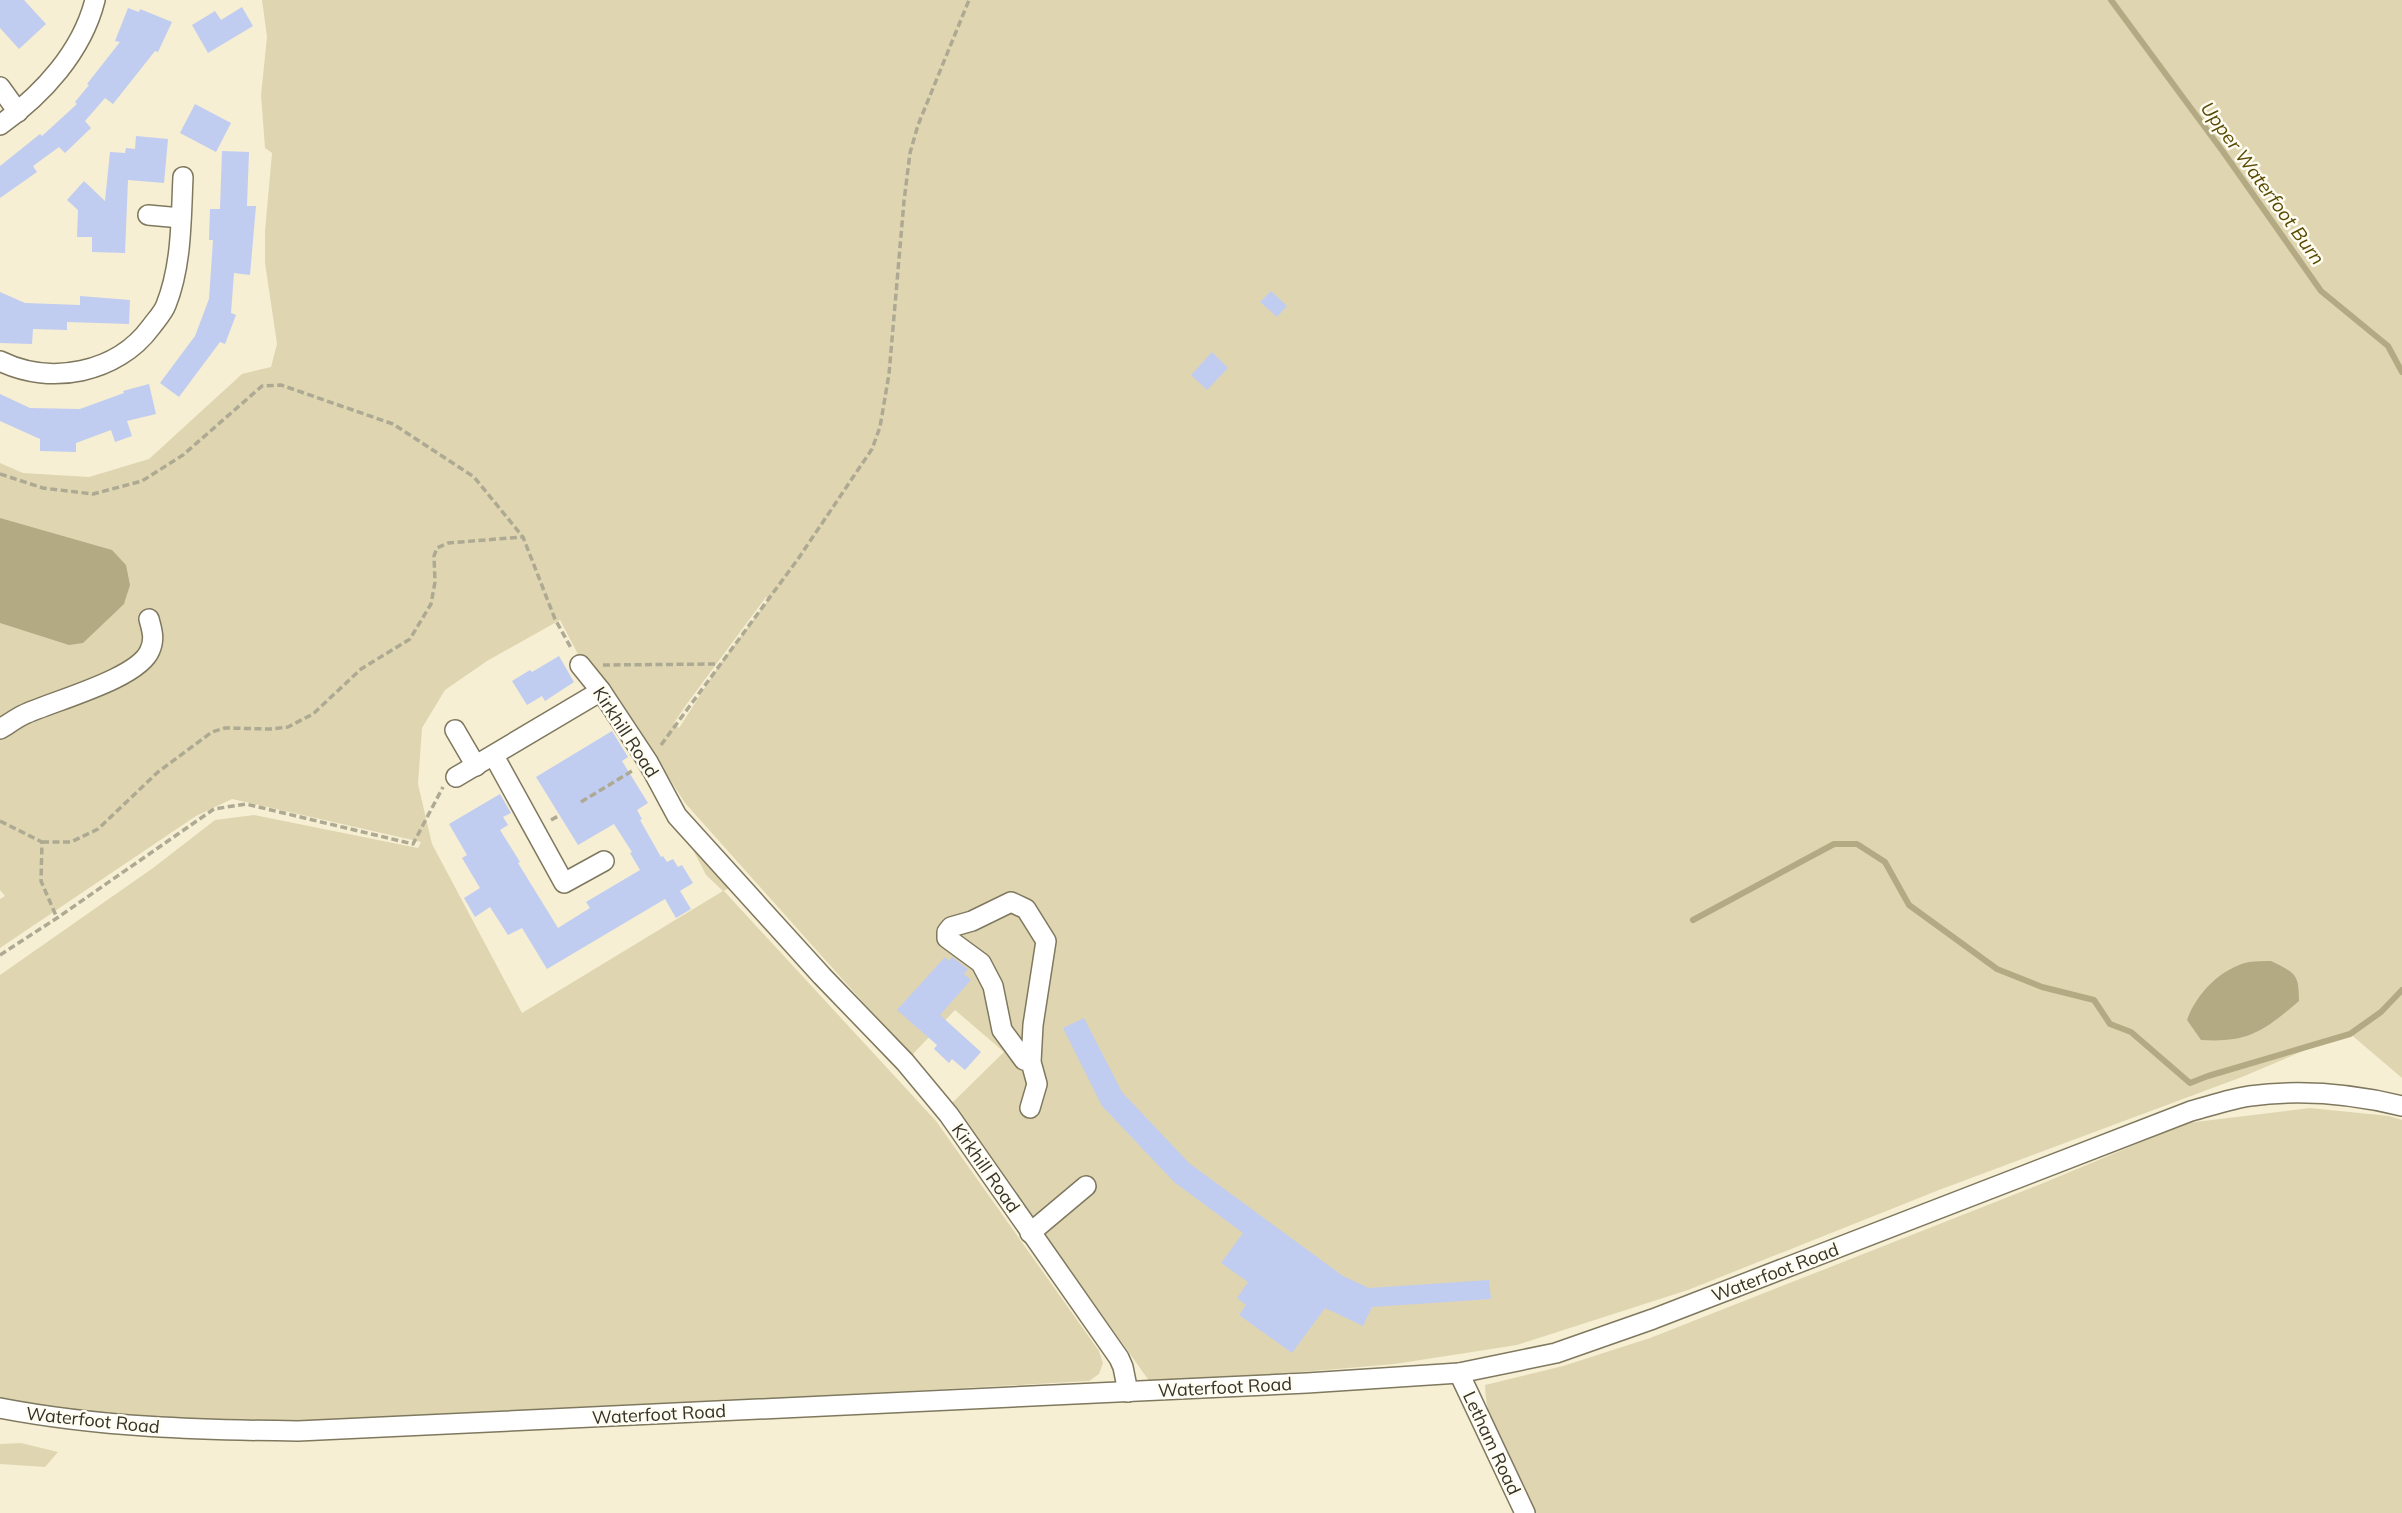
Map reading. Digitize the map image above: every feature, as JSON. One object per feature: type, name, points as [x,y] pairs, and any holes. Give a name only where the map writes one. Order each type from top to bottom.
[{"type":"street","points":[[0,125],[19,112],[61,69],[80,38],[95,0]]},
{"type":"street","points":[[0,87],[19,112]]},
{"type":"street","points":[[0,361],[39,373],[69,374],[97,367],[127,352],[146,334],[165,309],[175,280],[183,177]]},
{"type":"street","points":[[148,215],[181,218]]},
{"type":"street","points":[[0,729],[20,716],[122,676],[140,665],[152,643],[149,619]]},
{"type":"street","name":"Kirkhill Road","points":[[580,665],[601,691],[648,762],[677,816],[822,976],[905,1062],[949,1115],[1119,1358],[1128,1392]]},
{"type":"street","points":[[456,777],[601,691]]},
{"type":"street","points":[[455,730],[476,766]]},
{"type":"street","points":[[494,756],[564,883],[604,861]]},
{"type":"street","points":[[1030,1108],[1037,1084],[1031,1062],[1033,1025],[1046,941],[1026,908],[1011,902],[972,921],[951,927],[947,932],[947,939],[981,963],[993,986],[1002,1030],[1024,1060],[1031,1062]]},
{"type":"street","name":"Waterfoot Road","points":[[0,1408],[95,1423],[185,1429],[298,1431],[1128,1392],[1459,1373],[1556,1353],[1641,1324],[2191,1111],[2248,1096],[2306,1093],[2367,1097],[2402,1106]]},
{"type":"street","points":[[1030,1233],[1086,1186]]},
{"type":"street","name":"Letham Road","points":[[1459,1373],[1525,1513]]},
{"type":"path","points":[[581,802],[648,762],[798,559],[872,449],[880,427],[889,374],[910,153],[918,125],[969,0]]},
{"type":"path","points":[[0,474],[43,488],[93,494],[142,481],[183,455],[262,386],[281,385],[393,424],[474,477],[523,537],[555,619],[580,665],[719,664]]},
{"type":"path","points":[[0,821],[42,842],[71,842],[98,828],[159,772],[212,732],[225,728],[288,727],[313,714],[361,669],[410,639],[431,604],[435,582],[434,556],[437,548],[448,543],[523,537]]},
{"type":"path","points":[[0,955],[57,919],[215,808],[246,804],[413,844],[444,786],[456,777]]},
{"type":"path","points":[[42,842],[41,881],[57,919]]},
{"type":"shaded area","points":[[262,0],[2402,0],[2402,1078],[2348,1032],[2242,1077],[1939,1190],[1688,1290],[1517,1345],[1395,1364],[1152,1385],[952,1103],[1004,1052],[955,1010],[911,1056],[685,803],[659,762],[642,776],[560,620],[487,661],[445,690],[422,728],[418,784],[432,844],[522,1013],[723,891],[706,875],[691,846],[732,886],[724,891],[936,1121],[1099,1351],[1103,1363],[1099,1374],[1089,1381],[321,1422],[191,1422],[127,1418],[63,1411],[0,1399],[0,975],[153,868],[215,820],[254,815],[418,848],[421,842],[232,799],[196,816],[0,948],[0,899],[5,896],[0,890],[0,463],[23,473],[89,477],[149,459],[242,374],[271,367],[277,344],[265,263],[265,231],[272,153],[265,148],[261,95],[267,37]],"holes":[[[766,597],[768,600],[720,664],[679,728],[674,723],[686,705]]]},
{"type":"shaded area","points":[[0,518],[112,550],[126,565],[130,585],[124,604],[83,643],[69,645],[0,623]]},
{"type":"shaded area","points":[[2271,961],[2294,975],[2299,1001],[2255,1033],[2231,1039],[2201,1040],[2187,1020],[2203,992],[2219,976],[2239,965]]},
{"type":"shaded area","points":[[2310,1108],[2389,1116],[2402,1120],[2402,1513],[1534,1513],[1495,1435],[1485,1385],[1563,1366],[1650,1338],[2041,1184],[2187,1123]]},
{"type":"shaded area","points":[[21,1443],[58,1452],[45,1467],[0,1464],[0,1444]]},
{"type":"building","points":[[0,0],[24,0],[46,24],[19,49],[0,28]]},
{"type":"building","points":[[242,7],[253,26],[208,53],[192,25],[215,11],[221,20]]},
{"type":"building","points":[[128,8],[139,12],[140,9],[172,22],[158,52],[155,51],[113,104],[105,98],[85,121],[91,128],[65,153],[59,147],[33,166],[37,172],[0,198],[0,166],[40,134],[42,136],[77,104],[75,102],[89,85],[87,84],[120,42],[115,41]]},
{"type":"building","points":[[195,104],[231,123],[216,152],[180,133]]},
{"type":"building","points":[[136,136],[168,139],[164,183],[128,180],[125,253],[92,252],[92,237],[77,237],[78,210],[67,200],[84,181],[105,201],[110,152],[125,153],[126,148],[135,149]]},
{"type":"building","points":[[222,151],[249,152],[247,206],[256,206],[250,275],[234,273],[231,313],[236,315],[225,344],[220,342],[179,397],[160,383],[195,336],[209,299],[213,240],[209,240],[210,209],[220,209]]},
{"type":"building","points":[[1271,291],[1287,306],[1277,317],[1260,302]]},
{"type":"building","points":[[0,292],[25,303],[80,305],[80,296],[130,300],[129,324],[67,322],[67,330],[33,329],[32,344],[0,343]]},
{"type":"building","points":[[1212,352],[1228,368],[1207,390],[1191,375]]},
{"type":"building","points":[[149,384],[156,414],[127,421],[132,436],[115,442],[111,430],[76,443],[76,452],[40,451],[40,439],[0,421],[0,394],[30,408],[80,409],[124,393],[123,391]]},
{"type":"building","points":[[559,656],[574,682],[545,701],[542,696],[527,705],[512,681]]},
{"type":"building","points":[[612,731],[628,757],[622,761],[648,803],[637,810],[642,819],[640,820],[661,857],[667,862],[673,859],[678,867],[682,865],[693,883],[680,891],[691,909],[676,918],[665,899],[547,969],[522,928],[508,935],[490,907],[475,917],[464,898],[480,888],[462,858],[467,855],[449,824],[500,794],[511,813],[503,817],[508,825],[500,830],[558,928],[590,908],[586,902],[640,870],[614,824],[578,845],[536,777]]},
{"type":"building","points":[[945,957],[949,961],[952,957],[968,969],[964,974],[971,980],[940,1015],[981,1052],[965,1070],[952,1059],[949,1063],[934,1049],[937,1045],[897,1010]]},
{"type":"building","points":[[1084,1018],[1122,1092],[1189,1163],[1343,1276],[1369,1288],[1489,1280],[1491,1299],[1372,1307],[1363,1326],[1325,1308],[1292,1353],[1239,1315],[1246,1305],[1237,1298],[1248,1282],[1221,1263],[1243,1233],[1174,1182],[1102,1106],[1063,1028]]},
{"type":"waterway","name":"Upper Waterfoot Burn","points":[[2111,0],[2321,291],[2388,346],[2402,372]]},
{"type":"waterway","points":[[1693,920],[1834,844],[1857,844],[1885,862],[1909,905],[1997,969],[2042,987],[2094,1000],[2110,1024],[2131,1032],[2190,1083],[2350,1034],[2381,1012],[2402,990]]}]
